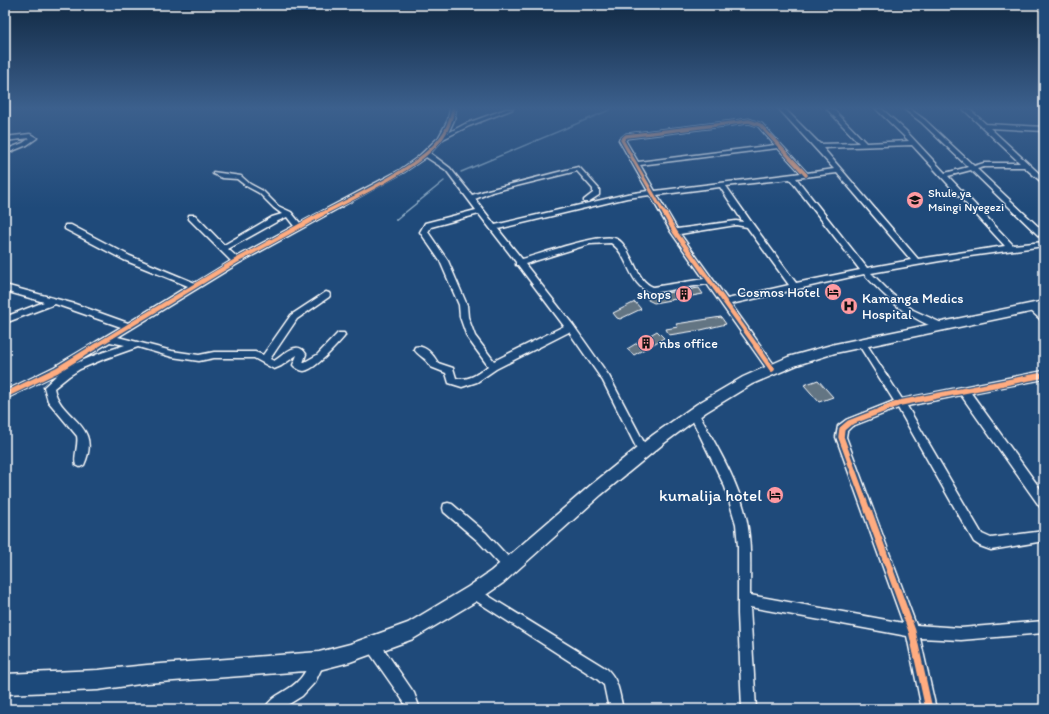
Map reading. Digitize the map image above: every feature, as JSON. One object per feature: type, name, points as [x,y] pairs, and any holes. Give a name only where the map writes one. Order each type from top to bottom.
[{"type":"highway","points":[[5,684],[98,680],[147,674],[319,661],[350,653],[413,630],[474,593],[509,566],[643,450],[715,399],[772,369],[820,353],[861,342],[944,327],[1038,306]]},
{"type":"street","points":[[5,152],[28,142]]},
{"type":"street","points":[[5,395],[57,370],[193,285],[236,260],[298,226],[388,180],[428,154],[438,142]]},
{"type":"street","points":[[623,142],[651,193],[675,232],[708,281],[772,369]]},
{"type":"street","points":[[776,142],[806,175]]},
{"type":"street","points":[[815,142],[916,260]]},
{"type":"street","points":[[946,142],[1044,236]]},
{"type":"street","points":[[1002,142],[1044,182]]},
{"type":"street","points":[[818,146],[913,143],[1010,247]]},
{"type":"street","points":[[636,164],[779,146]]},
{"type":"street","points":[[428,154],[448,169],[519,264],[570,327],[606,379],[643,450]]},
{"type":"street","points":[[943,175],[972,166],[1026,165]]},
{"type":"street","points":[[470,198],[490,191],[578,169],[595,186],[597,194],[593,198],[576,207]]},
{"type":"street","points":[[493,228],[576,207],[651,193],[838,171]]},
{"type":"street","points":[[215,173],[222,176],[239,177],[248,185],[261,192],[276,207],[288,214],[298,226]]},
{"type":"street","points":[[791,176],[864,270],[900,306],[944,327]]},
{"type":"street","points":[[722,185],[749,225],[794,286]]},
{"type":"street","points":[[480,211],[428,225],[424,232],[444,261],[463,305],[465,322],[470,337],[493,366]]},
{"type":"street","points":[[224,248],[275,219],[288,214]]},
{"type":"street","points":[[192,217],[236,260]]},
{"type":"street","points":[[675,232],[736,223],[749,225]]},
{"type":"street","points":[[68,227],[128,258],[193,285]]},
{"type":"street","points":[[519,264],[590,242],[613,240],[621,246],[641,284],[647,289],[652,290],[708,281]]},
{"type":"street","points":[[724,303],[864,270],[916,260],[1010,247],[1044,244]]},
{"type":"street","points":[[5,288],[52,302],[80,308],[128,326]]},
{"type":"street","points":[[265,360],[294,317],[326,295]]},
{"type":"street","points":[[5,320],[52,302]]},
{"type":"street","points":[[1038,306],[1044,318]]},
{"type":"street","points":[[418,349],[431,358],[434,364],[450,371],[452,380],[463,383],[472,380],[493,366],[570,327]]},
{"type":"street","points":[[108,338],[138,344],[172,354],[199,358],[214,354],[242,354],[259,356],[271,365],[277,364],[292,352],[299,351],[302,354],[298,365],[301,367],[306,367],[320,357],[342,335]]},
{"type":"street","points":[[861,342],[900,403],[978,538],[991,544],[1044,536]]},
{"type":"street","points":[[80,462],[84,443],[82,434],[51,398],[49,387],[57,379],[88,362],[138,344]]},
{"type":"street","points":[[929,709],[912,632],[841,437],[842,429],[849,423],[900,403],[1044,375]]},
{"type":"street","points":[[964,391],[1044,503]]},
{"type":"street","points":[[694,413],[728,484],[738,510],[746,560],[744,600],[749,709]]},
{"type":"street","points":[[448,508],[482,537],[509,566]]},
{"type":"street","points":[[474,593],[602,674],[610,682],[616,709]]},
{"type":"street","points":[[744,600],[912,632],[961,634],[1044,627]]},
{"type":"street","points":[[372,644],[409,698],[413,709]]},
{"type":"street","points":[[272,709],[307,682],[319,661]]},
{"type":"building","name":"shops","points":[[699,288],[703,294],[654,303],[648,300],[647,296]]},
{"type":"building","points":[[635,302],[641,309],[620,319],[613,313]]},
{"type":"building","points":[[721,317],[726,324],[669,335],[666,329],[678,327],[676,324]]},
{"type":"building","name":"nbs office","points":[[657,331],[664,338],[634,355],[627,349]]},
{"type":"building","points":[[818,380],[833,397],[819,402],[804,385]]},
{"type":"waterway","points":[[461,172],[532,142]]},
{"type":"waterway","points":[[402,215],[444,181]]},
{"type":"waterway","points":[[396,220],[403,214]]},
{"type":"cycle path","points":[[5,395],[57,370],[236,261],[402,171],[428,153],[438,142]]},
{"type":"cycle path","points":[[623,142],[675,232],[772,369]]},
{"type":"cycle path","points":[[776,142],[806,175]]},
{"type":"cycle path","points":[[929,709],[912,631],[841,437],[842,429],[849,423],[900,403],[1044,375]]},
{"type":"place","name":"Shule ya Msingi Nyegezi","points":[[915,200]]},
{"type":"place","name":"Cosmos Hotel","points":[[833,292]]},
{"type":"place","name":"shops","points":[[684,294]]},
{"type":"place","name":"Kamanga Medics Hospital","points":[[849,306]]},
{"type":"place","name":"nbs office","points":[[646,343]]},
{"type":"place","name":"kumalija hotel","points":[[775,495]]}]
